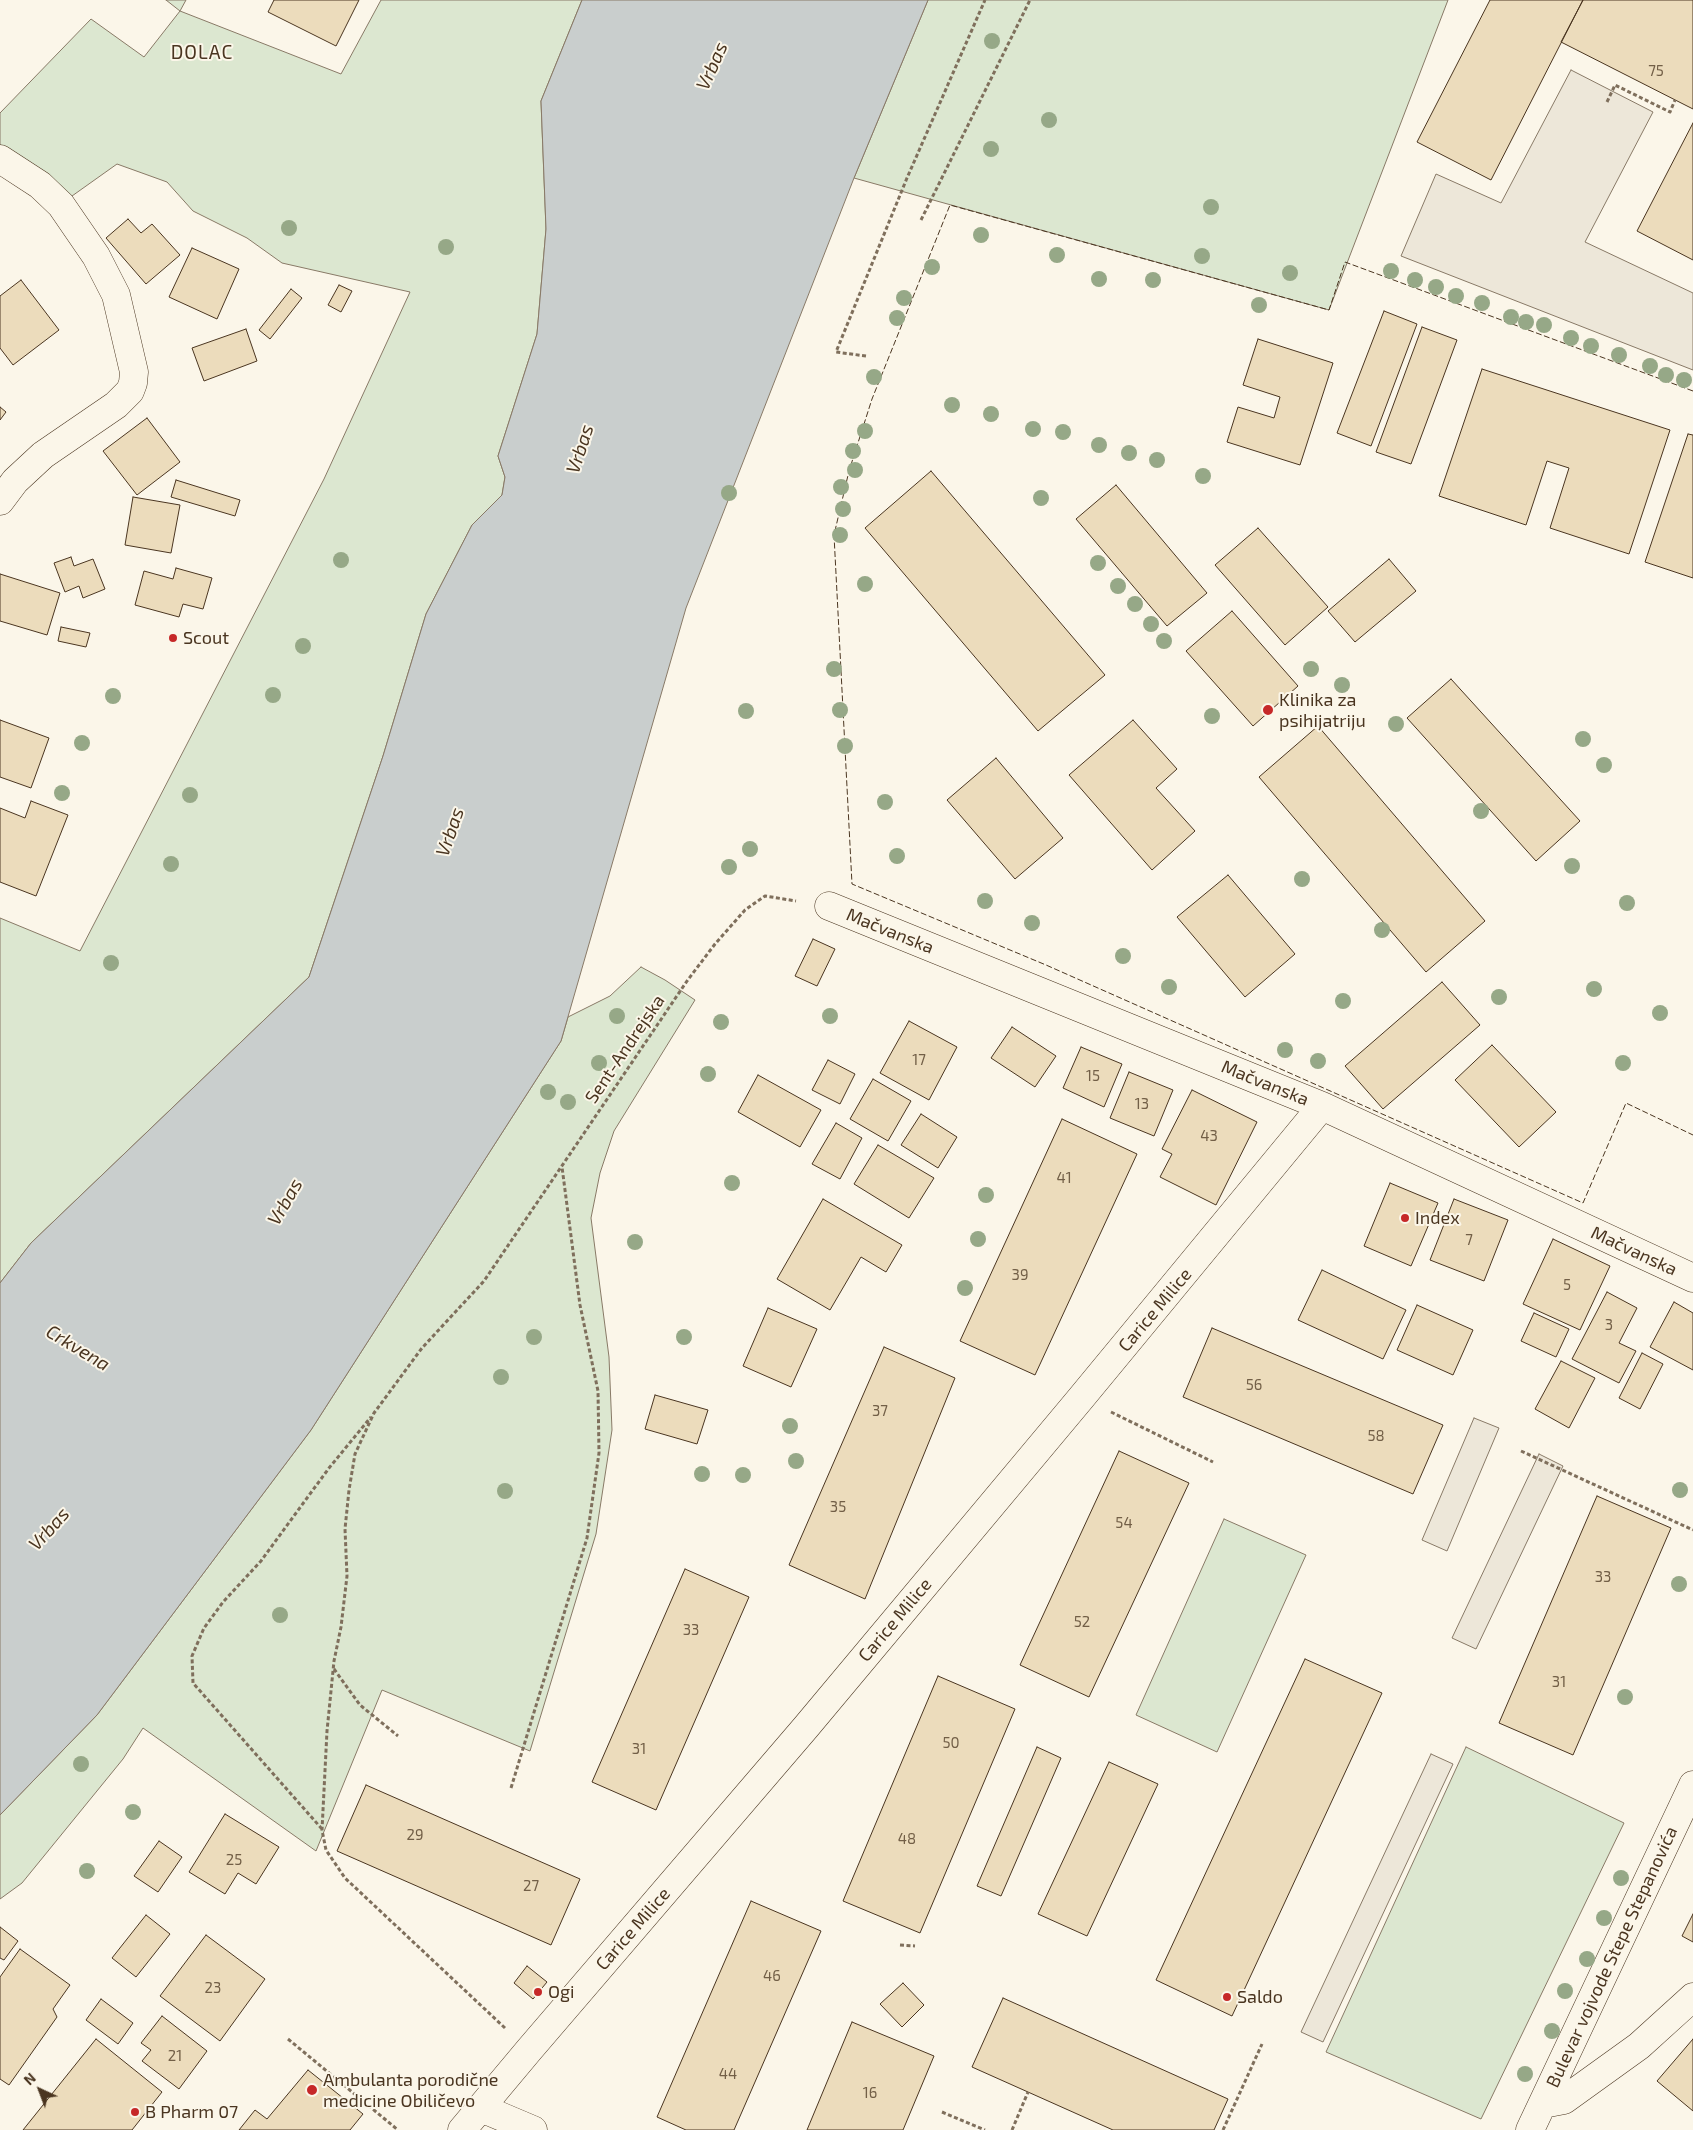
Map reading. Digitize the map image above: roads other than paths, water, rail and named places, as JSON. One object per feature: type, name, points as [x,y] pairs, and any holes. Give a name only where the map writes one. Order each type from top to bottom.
[{"type":"street","points":[[0,159],[40,185],[61,205],[96,256],[116,295],[134,372],[134,383],[130,391],[116,405],[43,455],[15,481],[0,501]]},
{"type":"street","name":"Mačvanska","points":[[829,906],[1322,1106],[1693,1278]]},
{"type":"street","name":"Carice Milice","points":[[462,2130],[776,1762],[1081,1398],[1322,1106]]},
{"type":"street","name":"Bulevar vojvode Stepe Stepanovića","points":[[1530,2130],[1544,2104],[1693,1785]]},
{"type":"street","points":[[1544,2104],[1564,2100],[1639,2046],[1693,1998]]},
{"type":"street","points":[[481,2108],[532,2130]]},
{"type":"water","points":[[582,0],[928,0],[854,178],[686,608],[561,1041],[311,1430],[97,1715],[0,1815],[0,1283],[31,1243],[309,977],[383,756],[426,614],[472,525],[502,495],[505,477],[498,456],[537,334],[546,229],[541,101]]},
{"type":"place","name":"Scout","points":[[173,638]]},
{"type":"place","name":"Klinika za psihijatriju","points":[[1268,710]]},
{"type":"place","name":"Index","points":[[1405,1218]]},
{"type":"place","name":"Ogi","points":[[538,1992]]},
{"type":"place","name":"Saldo","points":[[1227,1997]]},
{"type":"place","name":"Ambulanta porodične medicine Obiličevo","points":[[312,2090]]},
{"type":"place","name":"B Pharm 07","points":[[135,2112]]},
{"type":"district","name":"DOLAC","points":[[202,53]]},
{"type":"water label","name":"Vrbas","points":[[712,66]]},
{"type":"water label","name":"Vrbas","points":[[580,449]]},
{"type":"water label","name":"Vrbas","points":[[450,832]]},
{"type":"water label","name":"Vrbas","points":[[285,1202]]},
{"type":"water label","name":"Crkvena","points":[[78,1348]]},
{"type":"water label","name":"Vrbas","points":[[49,1529]]}]
